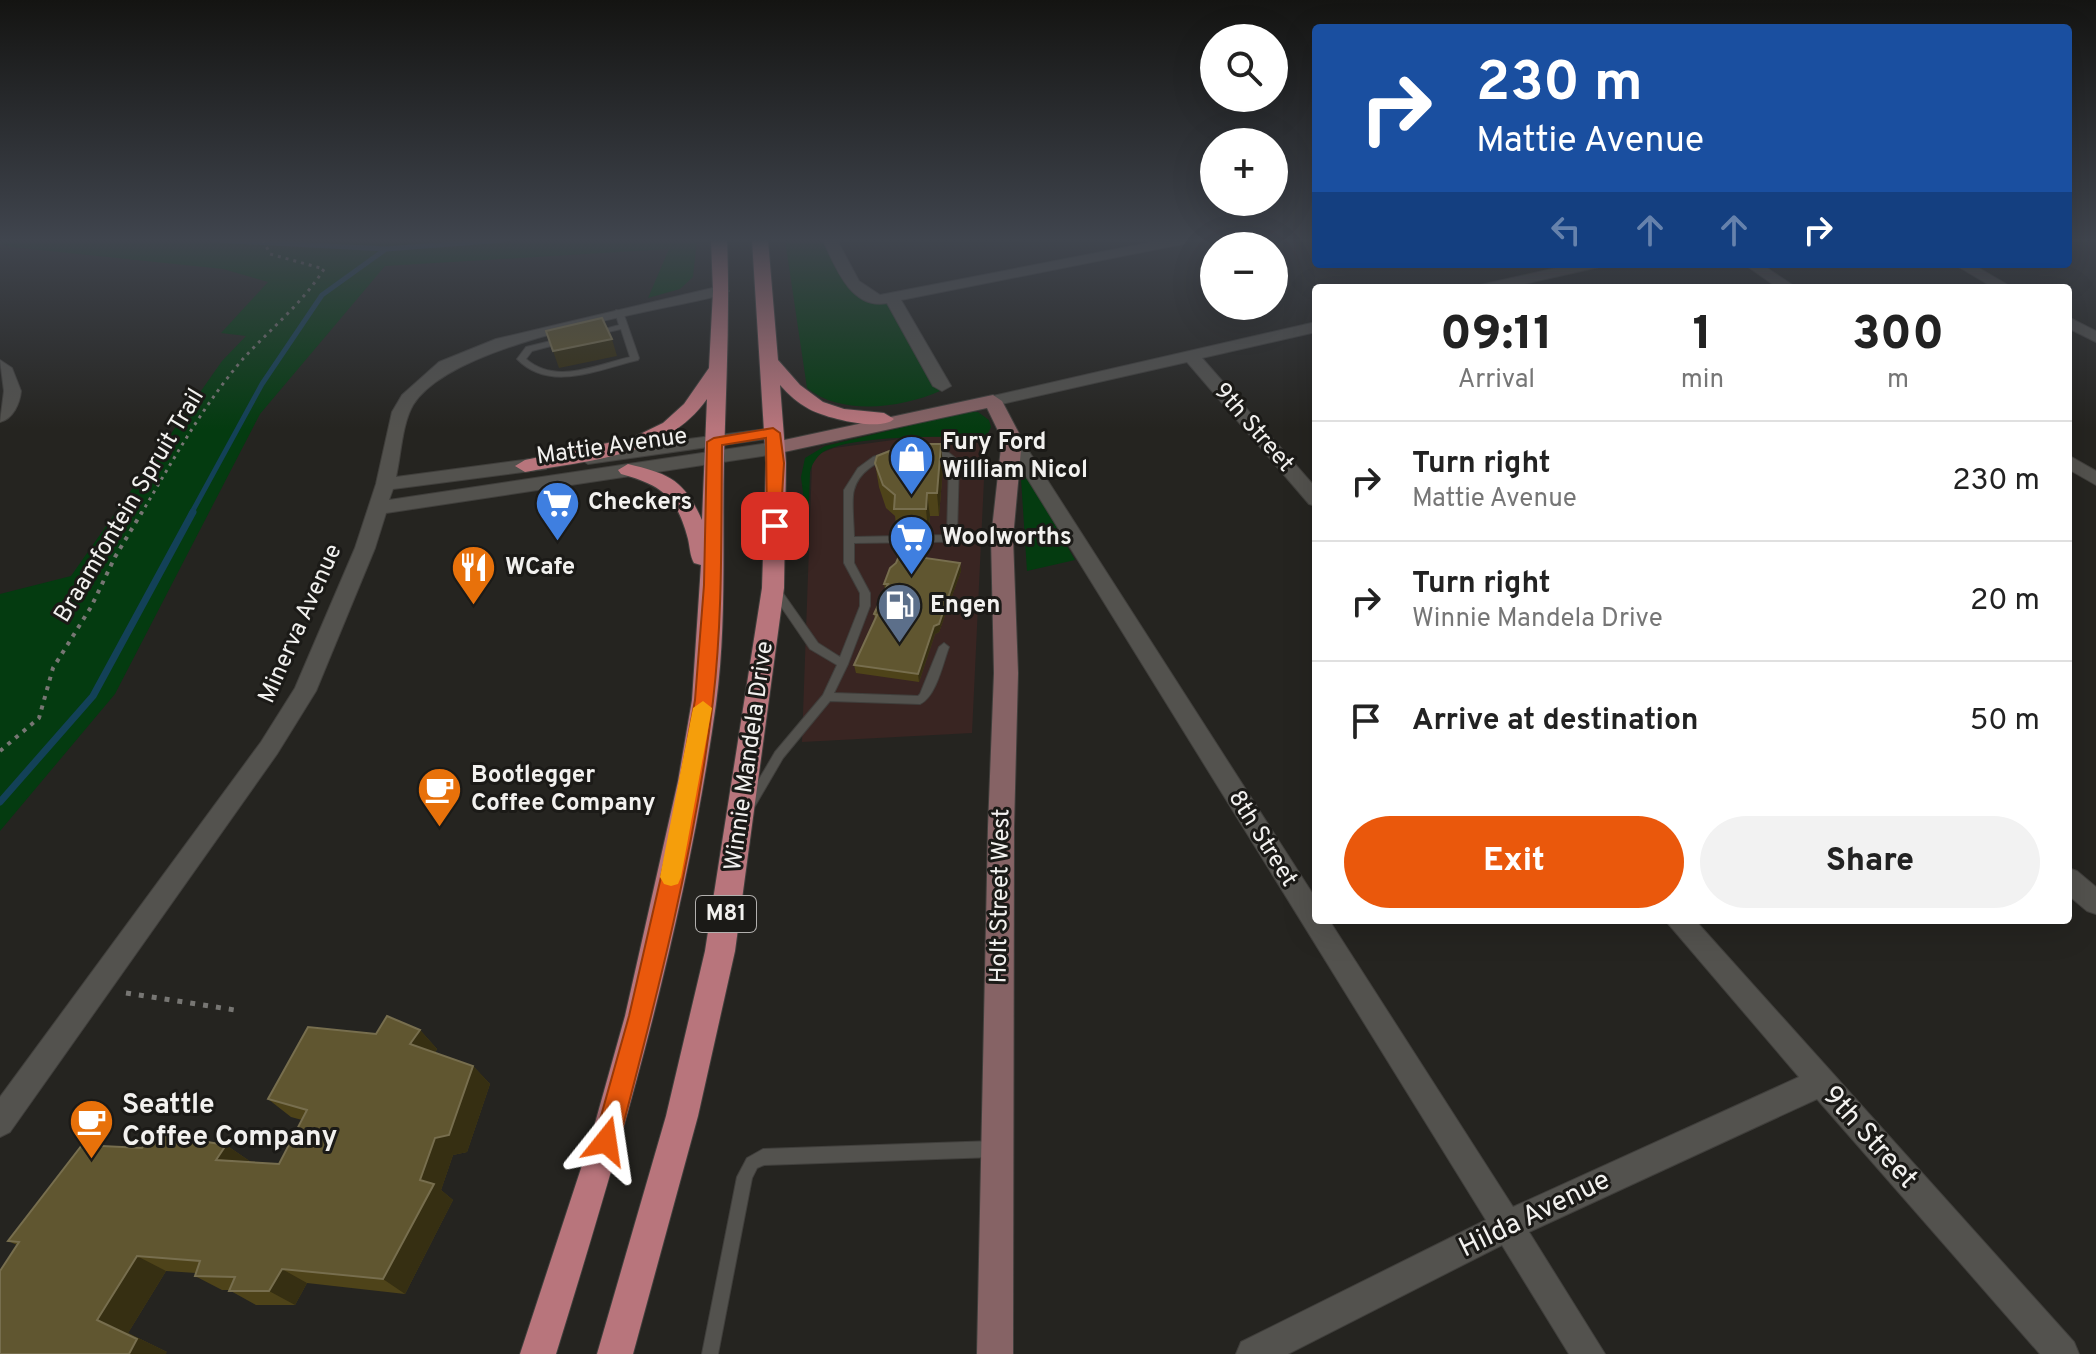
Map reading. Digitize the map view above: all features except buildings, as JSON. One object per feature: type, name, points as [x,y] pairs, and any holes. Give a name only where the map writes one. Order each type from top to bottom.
[{"type":"main road","name":"M81","points":[[538,1354],[606,1141],[640,1016],[691,781],[704,700],[708,640],[721,303]]},
{"type":"main road","name":"Winnie Mandela Drive","points":[[615,1354],[686,1101],[720,951],[742,818],[773,588],[774,440],[764,303]]},
{"type":"main road","points":[[767,359],[798,395],[814,407],[847,417],[884,419]]},
{"type":"main road","points":[[525,466],[631,443],[663,431],[687,412],[719,367]]},
{"type":"main road","points":[[628,470],[651,476],[680,492],[701,540],[708,640]]},
{"type":"street","name":"Minerva Avenue","points":[[0,1122],[269,748],[305,691],[365,548],[385,484],[401,412],[408,399],[445,366],[502,342],[622,319],[678,303]]},
{"type":"street","points":[[895,303],[942,386]]},
{"type":"street","points":[[2072,324],[2096,337]]},
{"type":"street","name":"Mattie Avenue","points":[[378,508],[628,470],[714,450],[993,401],[1312,328]]},
{"type":"street","name":"9th Street","points":[[1190,355],[1312,495]]},
{"type":"street","points":[[0,365],[11,376],[14,388],[13,398],[0,417]]},
{"type":"street","name":"Mattie Avenue","points":[[774,440],[993,401]]},
{"type":"street","name":"8th Street","points":[[993,401],[1012,439],[1312,913]]},
{"type":"street","name":"Holt Street West","points":[[995,1354],[1006,673],[1002,538],[1012,439]]},
{"type":"street","name":"Mattie Avenue","points":[[385,484],[525,466],[714,450]]},
{"type":"street","points":[[2072,464],[2096,479]]},
{"type":"street","points":[[2072,882],[2096,903]]},
{"type":"street","name":"8th Street","points":[[1319,924],[1588,1354]]},
{"type":"street","name":"9th Street","points":[[1681,924],[2062,1354]]},
{"type":"street","name":"Hilda Avenue","points":[[1253,1354],[1509,1225],[1819,1083]]},
{"type":"lane","points":[[567,339],[529,349],[521,359],[538,374],[555,376],[635,358],[622,319],[581,336]]},
{"type":"lane","points":[[742,818],[779,755],[827,697],[865,606],[865,593],[849,563],[849,490],[855,479],[876,459],[909,451],[946,455],[954,461],[952,539]]},
{"type":"lane","points":[[848,540],[1002,538]]},
{"type":"lane","points":[[773,588],[814,646],[843,664]]},
{"type":"lane","points":[[827,697],[920,700],[925,696],[944,647]]},
{"type":"lane","points":[[710,1354],[745,1177],[752,1163],[763,1157],[997,1148]]},
{"type":"path","name":"Braamfontein Spruit Trail","points":[[0,751],[39,718],[53,668],[91,607],[115,557],[192,430],[241,362],[297,303]]},
{"type":"path","points":[[126,993],[241,1011]]},
{"type":"shaded area","points":[[915,437],[986,437],[972,733],[802,742],[812,464],[821,453],[834,448]]},
{"type":"green space","points":[[248,303],[354,303],[260,414],[115,694],[0,831],[0,594],[71,576],[222,361],[246,336],[221,333]]},
{"type":"green space","points":[[794,303],[887,303],[895,305],[940,391],[908,402],[854,406],[821,397],[807,388]]},
{"type":"green space","points":[[966,412],[978,412],[989,420],[991,427],[986,437],[878,439],[837,446],[823,452],[810,472],[808,532],[801,477],[805,458],[825,446]]},
{"type":"green space","points":[[1020,463],[1075,560],[1027,571]]},
{"type":"waterway","points":[[191,514],[262,384],[316,303]]},
{"type":"waterway","points":[[0,802],[93,696],[193,512]]},
{"type":"slow traffic","points":[[671,877],[703,708]]},
{"type":"place","name":"Fury Ford William Nicol","points":[[911,496]]},
{"type":"place","name":"Checkers","points":[[557,542]]},
{"type":"place","name":"Woolworths","points":[[911,577]]},
{"type":"place","name":"WCafe","points":[[474,607]]},
{"type":"place","name":"Engen","points":[[899,645]]},
{"type":"place","name":"Bootlegger Coffee Company","points":[[440,829]]},
{"type":"place","name":"Seattle Coffee Company","points":[[91,1161]]},
{"type":"route","points":[[606,1141],[640,1016],[679,842],[704,700],[712,585],[714,442],[773,433],[775,526]]}]
